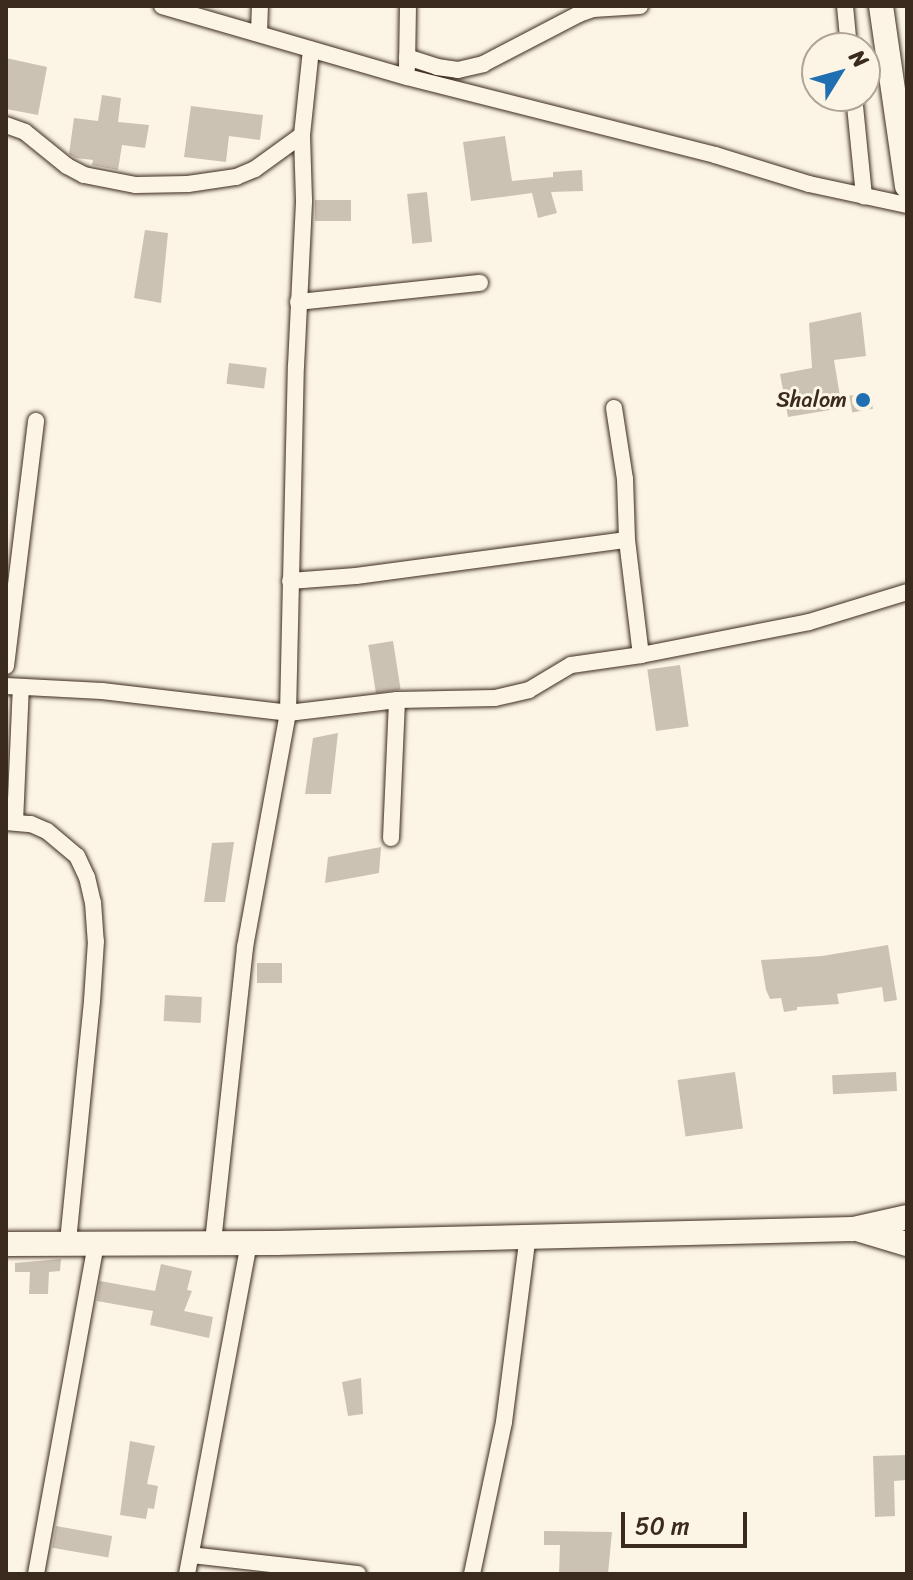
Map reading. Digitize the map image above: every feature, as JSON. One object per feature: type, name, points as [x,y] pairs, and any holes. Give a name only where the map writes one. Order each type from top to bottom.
[{"type":"main road","points":[[881,6],[907,186]]},
{"type":"main road","points":[[6,1244],[853,1229],[907,1217]]},
{"type":"main road","points":[[853,1229],[907,1244]]},
{"type":"street","points":[[162,6],[407,77],[864,197],[907,205]]},
{"type":"street","points":[[259,33],[260,6]]},
{"type":"street","points":[[407,77],[408,6]]},
{"type":"street","points":[[407,57],[458,70],[483,64],[593,9],[640,6]]},
{"type":"street","points":[[845,6],[847,32]]},
{"type":"street","points":[[213,1242],[245,947],[288,713],[298,302],[304,214],[302,135],[311,49]]},
{"type":"street","points":[[856,112],[864,197]]},
{"type":"street","points":[[6,125],[25,132],[67,166],[84,175],[136,185],[188,184],[236,177],[255,169],[302,135]]},
{"type":"street","points":[[298,302],[480,283]]},
{"type":"street","points":[[614,408],[625,479],[627,540],[641,655]]},
{"type":"street","points":[[6,666],[36,421]]},
{"type":"street","points":[[290,581],[356,576],[627,540]]},
{"type":"street","points":[[68,1243],[92,1001],[96,941],[93,902],[87,877],[77,856],[47,831],[31,824],[10,822],[14,687],[102,691],[288,713],[397,700],[513,695],[571,665],[641,655],[809,622],[907,592]]},
{"type":"street","points":[[391,838],[397,700]]},
{"type":"street","points":[[472,1574],[504,1422],[528,1234]]},
{"type":"street","points":[[187,1574],[249,1242]]},
{"type":"street","points":[[36,1574],[96,1243]]},
{"type":"street","points":[[191,1555],[358,1574]]},
{"type":"building","points":[[6,58],[47,67],[38,115],[6,109]]},
{"type":"building","points":[[102,95],[121,98],[118,122],[149,125],[145,148],[122,145],[118,170],[92,165],[93,160],[69,154],[74,118],[98,121]]},
{"type":"building","points":[[191,106],[263,115],[260,140],[229,136],[226,162],[184,157]]},
{"type":"building","points":[[505,136],[512,181],[553,177],[553,172],[582,170],[583,191],[551,192],[557,213],[538,218],[532,193],[471,201],[463,142]]},
{"type":"building","points":[[427,192],[432,242],[412,244],[407,194]]},
{"type":"building","points":[[315,200],[351,200],[351,221],[315,221]]},
{"type":"building","points":[[145,230],[168,233],[161,303],[134,298]]},
{"type":"building","points":[[861,312],[866,356],[834,360],[842,408],[788,417],[780,374],[812,368],[809,323]]},
{"type":"building","points":[[229,363],[267,368],[264,388],[226,384]]},
{"type":"building","points":[[870,392],[873,409],[852,412],[849,396]]},
{"type":"building","points":[[393,641],[401,689],[376,693],[368,645]]},
{"type":"building","points":[[680,665],[689,726],[656,731],[647,670]]},
{"type":"building","points":[[338,733],[331,794],[305,794],[313,738]]},
{"type":"building","points":[[234,842],[225,902],[204,902],[212,843]]},
{"type":"building","points":[[381,847],[379,873],[325,883],[328,857]]},
{"type":"building","points":[[888,945],[897,1000],[884,1002],[882,987],[837,994],[839,1004],[797,1007],[797,1010],[784,1012],[781,998],[770,999],[766,990],[761,960],[822,956]]},
{"type":"building","points":[[257,963],[282,963],[282,983],[257,983]]},
{"type":"building","points":[[165,995],[202,997],[201,1023],[164,1021]]},
{"type":"building","points":[[735,1072],[743,1128],[685,1137],[678,1080]]},
{"type":"building","points":[[896,1072],[897,1091],[833,1094],[832,1075]]},
{"type":"building","points":[[61,1259],[60,1271],[49,1272],[48,1294],[29,1294],[30,1272],[15,1272],[15,1263]]},
{"type":"building","points":[[161,1264],[192,1271],[187,1290],[192,1291],[184,1311],[213,1317],[209,1338],[150,1325],[153,1311],[97,1301],[100,1281],[155,1291]]},
{"type":"building","points":[[361,1378],[363,1414],[348,1416],[342,1382]]},
{"type":"building","points":[[130,1441],[155,1446],[147,1484],[158,1486],[154,1509],[148,1508],[146,1519],[120,1515]]},
{"type":"building","points":[[907,1455],[907,1480],[894,1481],[895,1516],[875,1517],[873,1456]]},
{"type":"building","points":[[56,1526],[112,1536],[108,1558],[52,1548]]},
{"type":"building","points":[[544,1531],[612,1532],[608,1574],[559,1574],[560,1545],[544,1545]]},
{"type":"place","name":"Shalom","points":[[863,400]]}]
